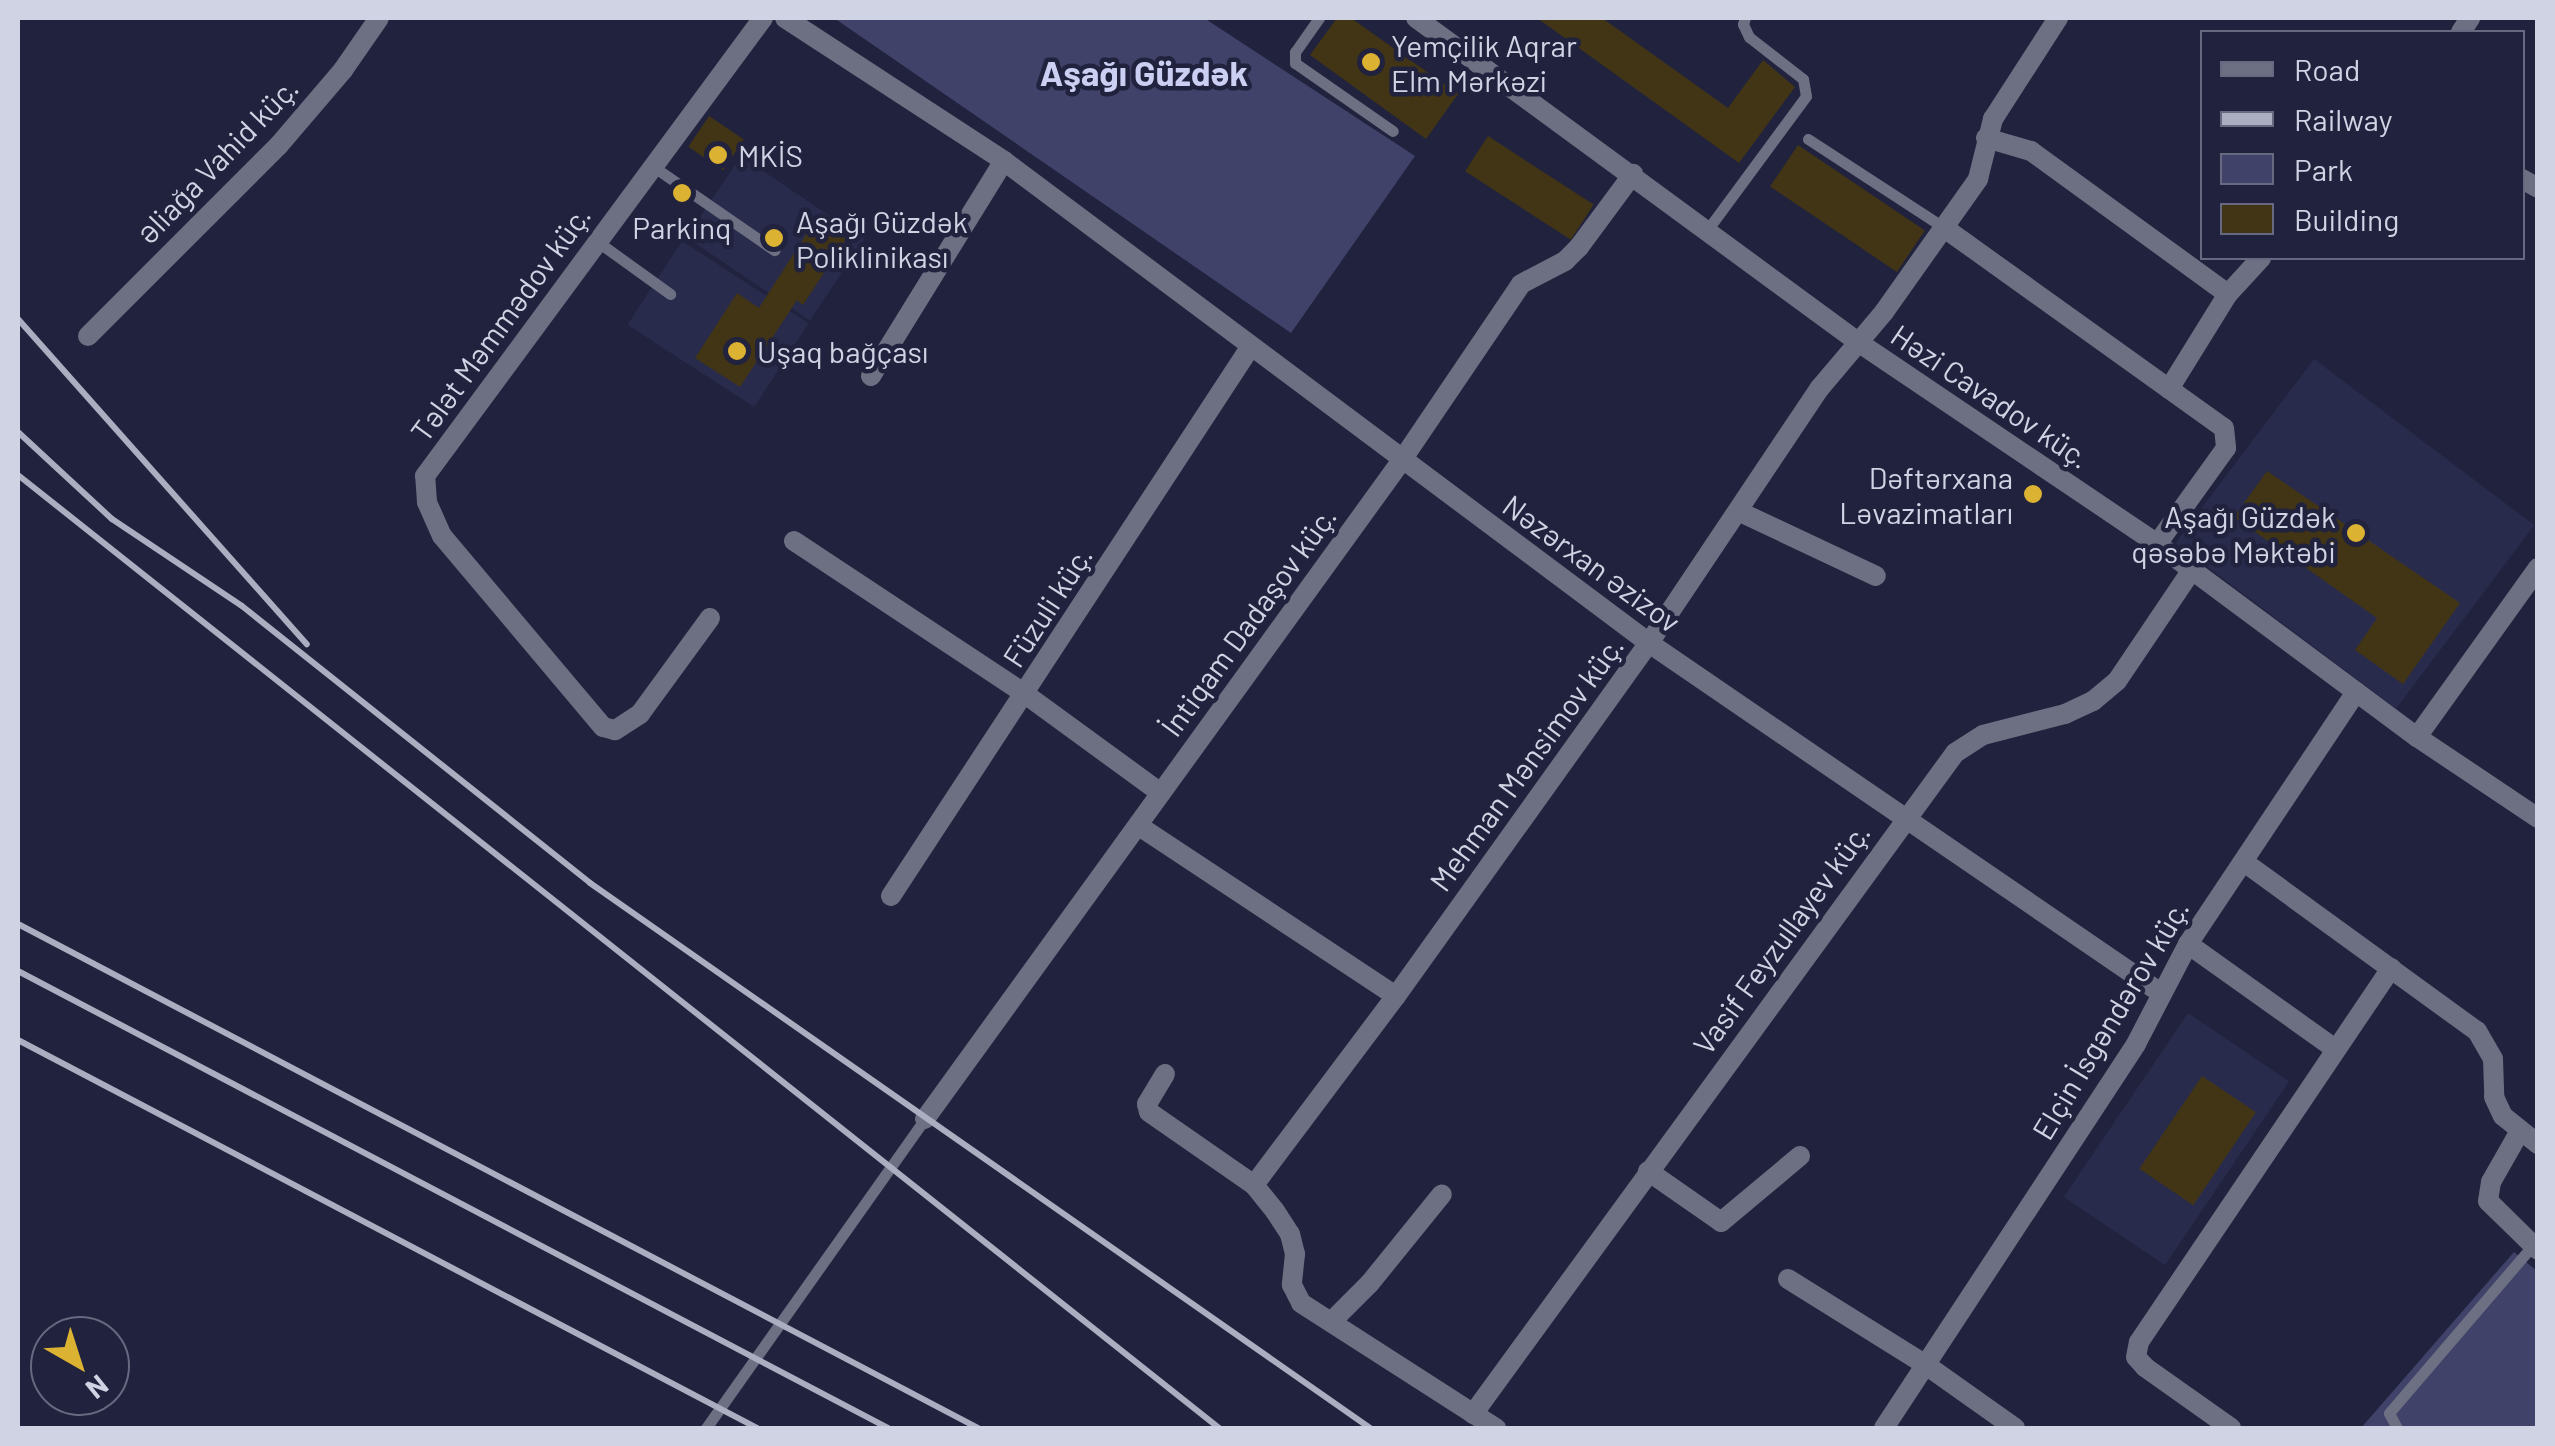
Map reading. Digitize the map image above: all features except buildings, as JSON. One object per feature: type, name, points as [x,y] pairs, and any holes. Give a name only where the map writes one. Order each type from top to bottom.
[{"type":"street","name":"Əliağa Vahid küç.","points":[[88,336],[278,144],[344,70],[379,18]]},
{"type":"street","name":"Tələt Məmmədov küç.","points":[[710,618],[640,714],[615,730],[603,727],[442,536],[427,502],[425,476],[762,18]]},
{"type":"street","name":"Nəzərxan Əzizov","points":[[785,18],[1004,162],[1650,643],[2161,993]]},
{"type":"street","name":"Mehman Mənsimov küç.","points":[[1254,1185],[1396,996],[1650,643],[1819,389],[1978,179],[1986,138],[2015,80],[2058,18]]},
{"type":"street","name":"Həzi Cavadov küç.","points":[[1424,20],[1858,342],[2157,544],[2356,692],[2538,818]]},
{"type":"street","points":[[1986,138],[2031,151],[2228,294]]},
{"type":"street","points":[[871,376],[1004,162]]},
{"type":"street","name":"İntiqam Dadaşov küç.","points":[[926,1119],[1402,460],[1521,284],[1564,261],[1579,247],[1633,174]]},
{"type":"street","points":[[1943,228],[2214,418],[2228,440],[2157,544]]},
{"type":"street","points":[[2169,389],[2228,294],[2259,260]]},
{"type":"street","name":"Füzuli küç.","points":[[891,896],[1251,346]]},
{"type":"street","points":[[1740,512],[1876,576]]},
{"type":"street","points":[[794,541],[1026,694],[1160,793]]},
{"type":"street","points":[[2418,736],[2538,568]]},
{"type":"street","name":"Vasif Feyzullayev küç.","points":[[1473,1414],[1955,753],[1983,735],[2065,714],[2093,702],[2117,681],[2192,570]]},
{"type":"street","name":"Elçin İsgəndərov küç.","points":[[1884,1428],[2136,1044],[2188,944],[2356,692]]},
{"type":"street","points":[[1139,826],[1396,996]]},
{"type":"street","points":[[2244,862],[2477,1031],[2493,1060],[2494,1097],[2503,1116],[2529,1137],[2491,1182],[2488,1201],[2535,1248]]},
{"type":"street","points":[[2188,944],[2334,1048]]},
{"type":"street","points":[[2230,1428],[2145,1368],[2136,1357],[2140,1342],[2391,968]]},
{"type":"street","points":[[1165,1074],[1147,1104],[1149,1112],[1254,1185],[1290,1234],[1295,1254],[1294,1293],[1331,1322],[1496,1428]]},
{"type":"street","points":[[1648,1171],[1721,1222],[1800,1156]]},
{"type":"street","points":[[1331,1322],[1370,1283],[1442,1194]]},
{"type":"street","points":[[1788,1280],[1926,1365],[2015,1428]]},
{"type":"lane","points":[[1319,18],[1295,52],[1295,63],[1392,131]]},
{"type":"lane","points":[[1708,229],[1806,96],[1803,80],[1749,38],[1742,24],[1745,18]]},
{"type":"lane","points":[[1808,139],[1943,228]]},
{"type":"lane","points":[[651,165],[774,250]]},
{"type":"lane","points":[[598,242],[670,294]]},
{"type":"lane","points":[[706,1428],[926,1119]]},
{"type":"lane","points":[[2397,1428],[2389,1413],[2535,1248]]},
{"type":"shaded area","name":"Aşağı Güzdək Poliklinikası","points":[[741,156],[865,239],[810,321],[686,237]]},
{"type":"shaded area","points":[[682,241],[809,323],[754,407],[628,325]]},
{"type":"shaded area","name":"Aşağı Güzdək qəsəbə Məktəbi","points":[[2314,359],[2534,525],[2396,709],[2176,543]]},
{"type":"shaded area","points":[[2188,1013],[2289,1081],[2165,1265],[2064,1197]]},
{"type":"green space","points":[[834,18],[1204,18],[1415,156],[1291,333]]},
{"type":"green space","points":[[2514,1252],[2537,1271],[2537,1428],[2361,1428]]},
{"type":"railway","points":[[18,319],[307,644]]},
{"type":"railway","points":[[18,432],[112,519],[242,606],[590,883],[1370,1428]]},
{"type":"railway","points":[[18,475],[1219,1428]]},
{"type":"railway","points":[[18,924],[978,1428]]},
{"type":"railway","points":[[18,971],[888,1428]]},
{"type":"railway","points":[[18,1040],[757,1428]]},
{"type":"place","name":"Yemçilik Aqrar Elm Mərkəzi","points":[[1371,62]]},
{"type":"place","name":"MKİS","points":[[718,155]]},
{"type":"place","name":"Parkinq","points":[[682,193]]},
{"type":"place","name":"Aşağı Güzdək Poliklinikası","points":[[774,238]]},
{"type":"place","name":"Uşaq bağçası","points":[[737,351]]},
{"type":"place","name":"Dəftərxana Ləvazimatları","points":[[2033,494]]},
{"type":"place","name":"Aşağı Güzdək qəsəbə Məktəbi","points":[[2356,533]]},
{"type":"district","name":"Aşağı Güzdək","points":[[1144,72]]}]
